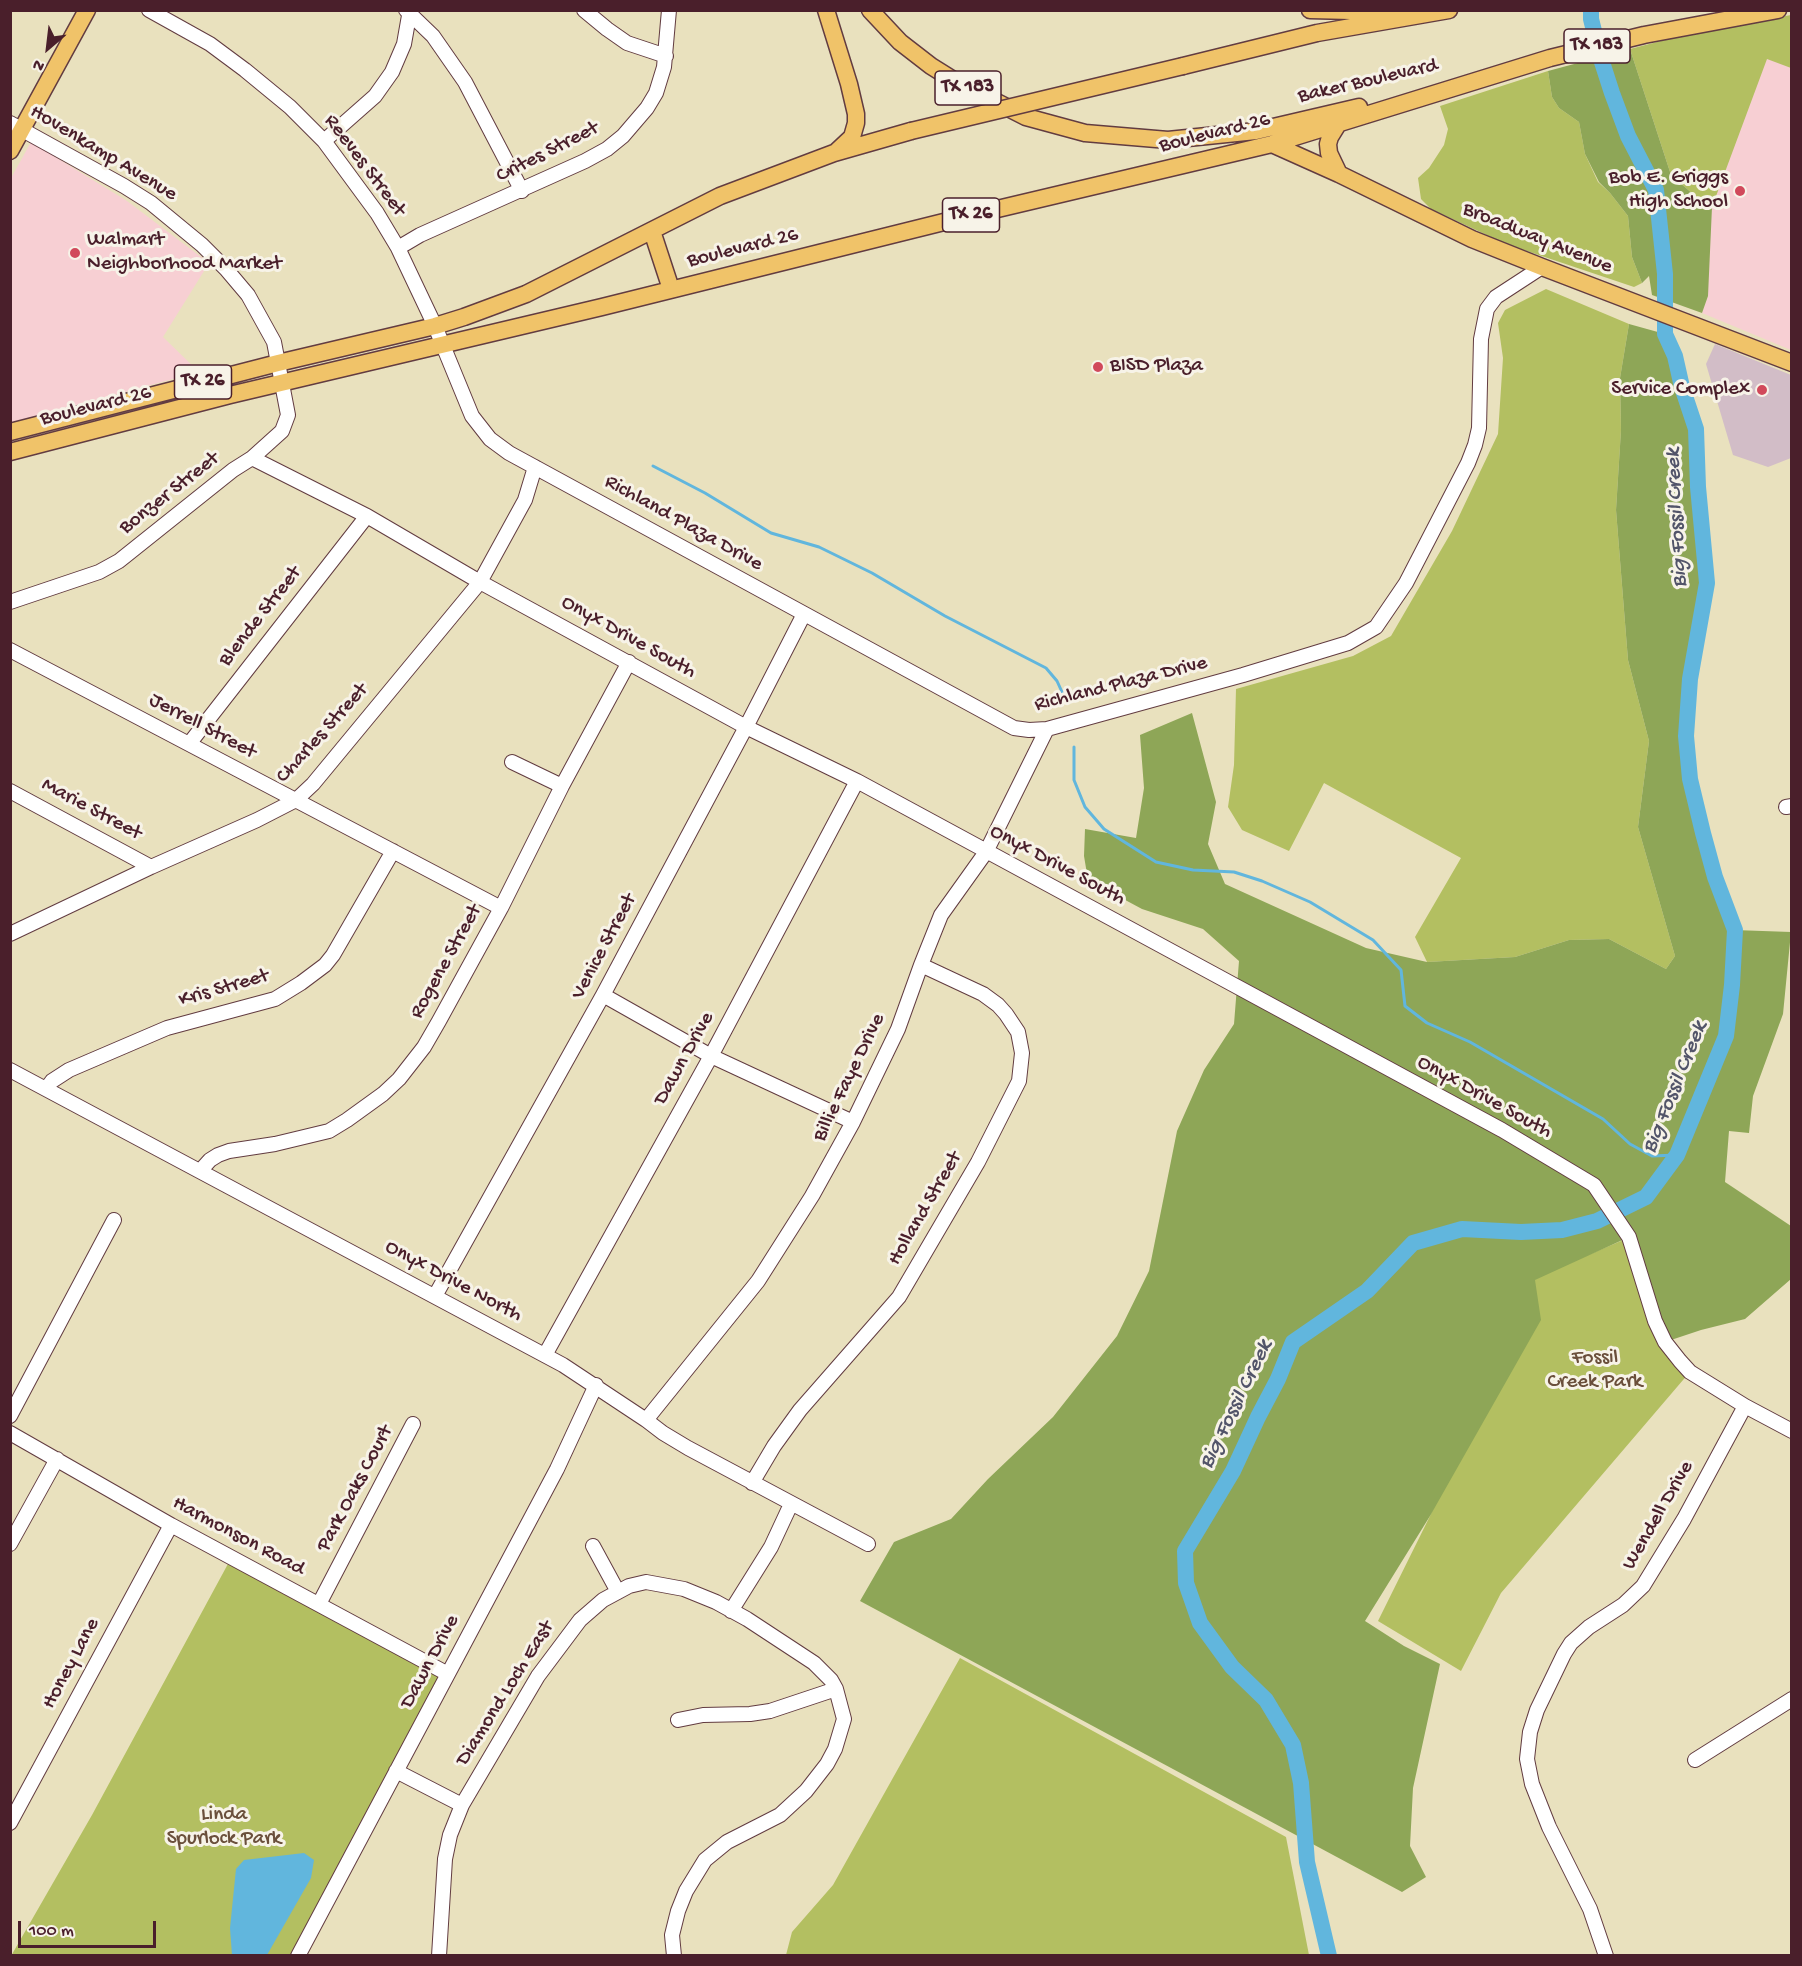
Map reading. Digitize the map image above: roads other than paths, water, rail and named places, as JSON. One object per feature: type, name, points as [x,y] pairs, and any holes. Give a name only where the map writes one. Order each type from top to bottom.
[{"type":"main road","points":[[10,151],[17,126],[87,10]]},
{"type":"main road","points":[[826,10],[843,61],[856,114],[852,137],[834,153]]},
{"type":"main road","name":"Baker Boulevard","points":[[870,10],[900,42],[955,81],[1026,117],[1085,133],[1120,137],[1168,140],[1256,131],[1483,78]]},
{"type":"main road","points":[[1310,10],[1327,12],[1449,10]]},
{"type":"main road","name":"TX 183","points":[[1483,78],[1550,58],[1714,16],[1778,10]]},
{"type":"main road","name":"Boulevard 26","points":[[10,432],[464,318],[526,294],[720,196],[834,153],[911,131],[1317,33],[1444,11]]},
{"type":"main road","name":"Boulevard 26","points":[[10,452],[281,383],[972,214],[1272,144],[1483,78]]},
{"type":"main road","points":[[1338,124],[1329,137],[1328,144],[1329,153],[1339,174]]},
{"type":"main road","name":"Broadway Avenue","points":[[1272,144],[1472,239],[1791,363]]},
{"type":"main road","points":[[652,231],[671,289]]},
{"type":"main road","points":[[58,420],[63,438]]},
{"type":"street","name":"Reeves Street","points":[[149,10],[210,44],[245,70],[290,107],[324,141],[376,213],[398,248],[442,344]]},
{"type":"street","points":[[584,10],[627,43],[666,56]]},
{"type":"street","name":"Crites Street","points":[[398,248],[420,235],[585,161],[607,149],[623,136],[647,108],[656,93],[666,56],[669,10]]},
{"type":"street","points":[[324,141],[375,96],[392,72],[404,45],[408,11]]},
{"type":"street","points":[[408,11],[432,36],[465,82],[522,191]]},
{"type":"street","name":"Hovenkamp Avenue","points":[[17,126],[142,197],[202,245],[248,295],[274,342],[279,363]]},
{"type":"street","name":"Richland Plaza Drive","points":[[442,344],[472,416],[490,439],[500,446],[1014,728],[1047,729],[1318,654],[1348,643],[1376,627],[1406,583],[1468,463],[1479,428],[1481,339],[1487,309],[1496,297],[1542,267]]},
{"type":"street","name":"Bonzer Street","points":[[10,602],[99,572],[119,561],[233,470],[252,458],[282,431],[288,415],[279,363]]},
{"type":"street","name":"Onyx Drive South","points":[[252,458],[367,516],[480,582],[747,727],[857,781],[1502,1130],[1594,1185],[1629,1237],[1655,1321],[1665,1342],[1690,1372],[1791,1431]]},
{"type":"street","name":"Charles Street","points":[[12,933],[296,800],[320,775],[480,582],[525,500],[535,467]]},
{"type":"street","name":"Blende Street","points":[[189,744],[367,516]]},
{"type":"street","name":"Venice Street","points":[[435,1296],[603,996],[747,727],[804,614]]},
{"type":"street","name":"Jerrell Street","points":[[10,650],[501,908]]},
{"type":"street","name":"Rogene Street","points":[[200,1171],[210,1160],[229,1151],[275,1144],[329,1131],[383,1094],[399,1079],[424,1047],[501,908],[562,786],[629,662]]},
{"type":"street","name":"Billie Faye Drive","points":[[646,1420],[758,1281],[799,1218],[853,1122],[898,1029],[941,915],[986,852],[1047,729]]},
{"type":"street","points":[[512,762],[562,786]]},
{"type":"street","name":"Dawn Drive","points":[[545,1355],[711,1056],[857,781]]},
{"type":"street","name":"Marie Street","points":[[10,791],[151,867]]},
{"type":"street","name":"Kris Street","points":[[46,1089],[52,1081],[69,1070],[167,1028],[275,999],[301,983],[333,955],[393,851]]},
{"type":"street","name":"Holland Street","points":[[752,1483],[774,1446],[800,1410],[899,1297],[978,1162],[1019,1081],[1022,1053],[1018,1032],[1006,1014],[983,994],[921,965]]},
{"type":"street","points":[[603,996],[711,1056],[853,1122]]},
{"type":"street","name":"Onyx Drive North","points":[[10,1070],[545,1355],[596,1385],[671,1438],[868,1544]]},
{"type":"street","points":[[10,1416],[114,1220]]},
{"type":"street","name":"Dawn Drive","points":[[298,1956],[557,1469],[596,1385]]},
{"type":"street","name":"Wendell Drive","points":[[1606,1956],[1590,1909],[1549,1827],[1532,1784],[1527,1759],[1530,1732],[1537,1710],[1571,1643],[1588,1627],[1623,1605],[1643,1586],[1684,1519],[1745,1406]]},
{"type":"street","name":"Park Oaks Court","points":[[319,1604],[413,1424]]},
{"type":"street","name":"Harmonson Road","points":[[10,1433],[171,1525],[448,1674]]},
{"type":"street","points":[[10,1544],[57,1459]]},
{"type":"street","points":[[731,1611],[771,1547],[791,1504]]},
{"type":"street","name":"Honey Lane","points":[[10,1823],[171,1525]]},
{"type":"street","points":[[593,1546],[618,1592]]},
{"type":"street","name":"Diamond Loch East","points":[[439,1956],[445,1859],[450,1835],[462,1805],[554,1652],[580,1620],[603,1600],[629,1586],[646,1582],[684,1589],[731,1611],[814,1663],[831,1680],[836,1689]]},
{"type":"street","points":[[674,1956],[672,1935],[678,1911],[686,1891],[705,1860],[727,1842],[780,1815],[806,1791],[827,1764],[840,1735],[844,1719],[836,1689],[750,1714],[702,1715],[678,1720]]},
{"type":"street","points":[[1695,1760],[1791,1699]]},
{"type":"street","points":[[396,1771],[462,1805]]},
{"type":"water","points":[[304,1853],[314,1860],[311,1878],[267,1955],[232,1955],[230,1928],[236,1869],[244,1860]]},
{"type":"waterway","name":"Big Fossil Creek","points":[[1329,1956],[1307,1862],[1301,1783],[1293,1745],[1266,1700],[1232,1667],[1200,1623],[1186,1583],[1185,1551],[1233,1471],[1278,1379],[1293,1342],[1367,1291],[1413,1243],[1462,1229],[1521,1232],[1562,1230],[1597,1221],[1646,1197],[1677,1155],[1726,1036],[1735,930],[1715,877],[1703,833],[1690,779],[1686,736],[1690,679],[1707,583],[1698,487],[1696,429],[1682,387],[1675,356],[1665,334],[1665,274],[1656,190],[1628,136],[1612,93],[1601,59],[1591,10]]},
{"type":"waterway","points":[[653,466],[705,493],[771,533],[819,547],[872,573],[945,616],[1046,668],[1057,681],[1062,692]]},
{"type":"waterway","points":[[1074,747],[1074,780],[1085,807],[1104,829],[1156,862],[1193,870],[1234,872],[1262,881],[1310,902],[1373,940],[1401,970],[1405,1006],[1427,1023],[1470,1042],[1603,1119],[1630,1144],[1652,1156],[1677,1155]]},
{"type":"place","name":"Bob E. Griggs High School","points":[[1740,191]]},
{"type":"place","name":"Walmart Neighborhood Market","points":[[75,253]]},
{"type":"place","name":"BISD Plaza","points":[[1098,367]]},
{"type":"place","name":"Service Complex","points":[[1762,390]]},
{"type":"park label","name":"Fossil Creek Park","points":[[1595,1371]]},
{"type":"park label","name":"Linda Spurlock Park","points":[[224,1828]]}]
